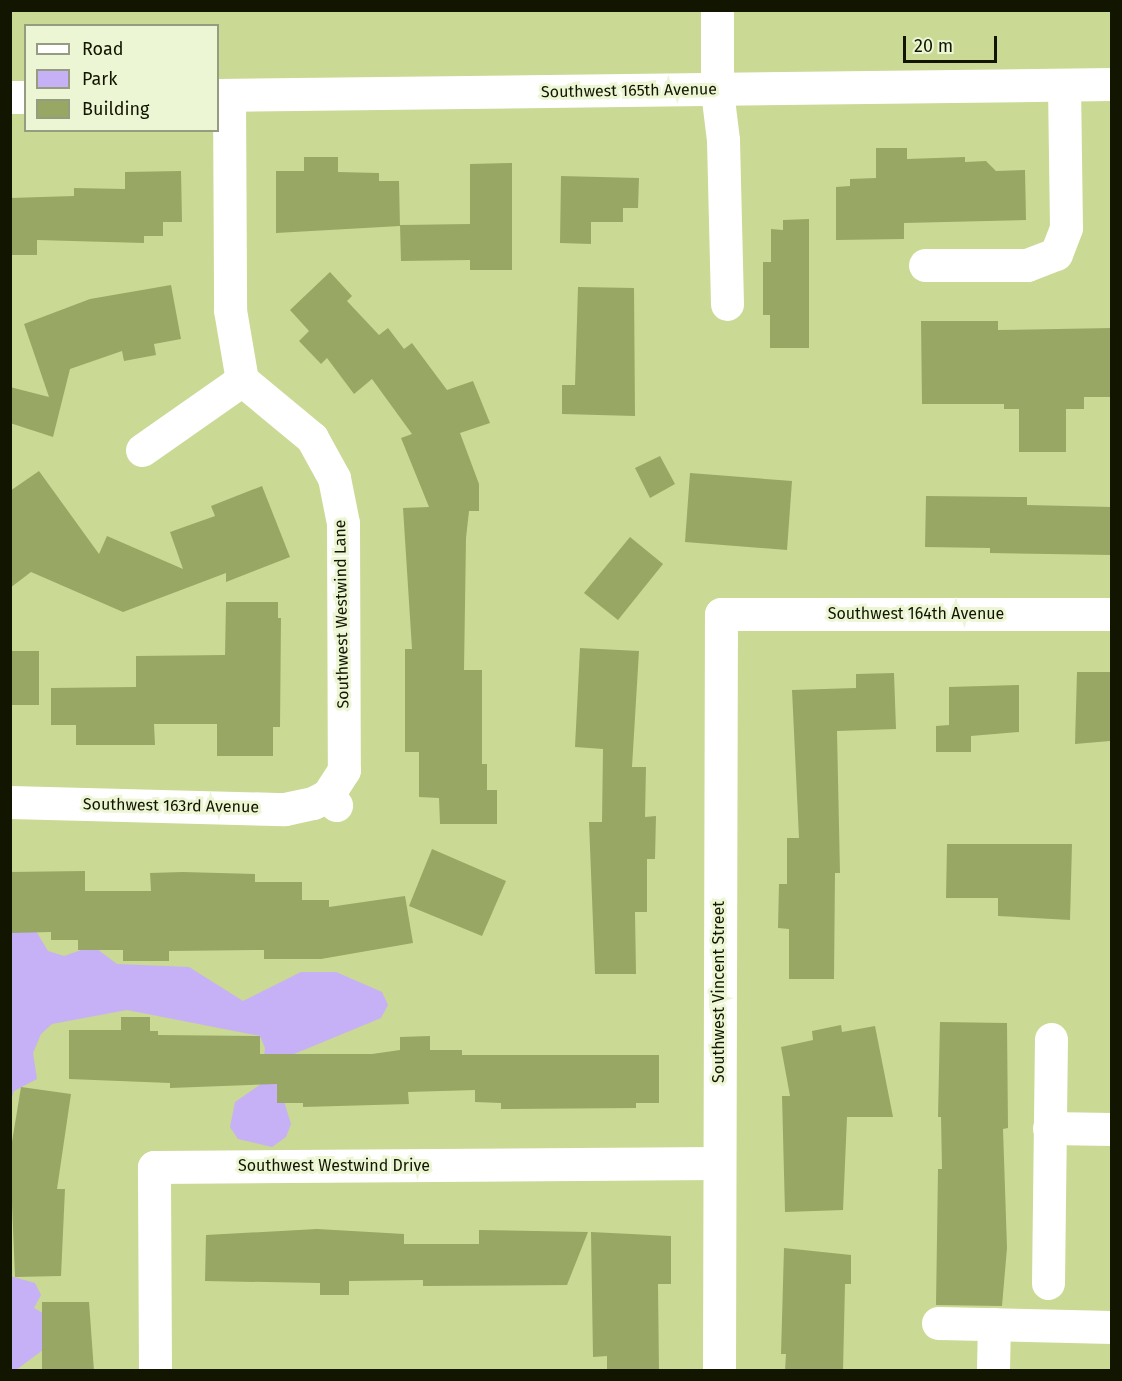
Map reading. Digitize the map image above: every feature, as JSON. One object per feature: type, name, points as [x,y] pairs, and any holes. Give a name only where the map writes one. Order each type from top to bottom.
[{"type":"street","points":[[717,10],[717,92],[723,140],[727,304]]},
{"type":"street","name":"Southwest 165th Avenue","points":[[223,95],[717,92],[748,86],[1112,84]]},
{"type":"street","points":[[926,265],[1027,265],[1056,254],[1066,228],[1064,85]]},
{"type":"street","points":[[142,450],[242,380],[230,309],[223,95]]},
{"type":"street","name":"Southwest Westwind Lane","points":[[242,380],[312,438],[334,478],[342,523],[344,770],[332,800]]},
{"type":"street","name":"Southwest 164th Avenue","points":[[721,614],[1112,614]]},
{"type":"street","name":"Southwest Vincent Street","points":[[719,1371],[721,614]]},
{"type":"street","name":"Southwest 163rd Avenue","points":[[10,802],[285,809],[332,800]]},
{"type":"street","points":[[1048,1283],[1051,1039]]},
{"type":"street","points":[[1049,1128],[1112,1129]]},
{"type":"street","name":"Southwest Westwind Drive","points":[[154,1371],[154,1167],[718,1163]]},
{"type":"street","points":[[939,1323],[1112,1328]]},
{"type":"street","points":[[993,1371],[994,1324]]},
{"type":"green space","points":[[30,921],[48,951],[64,956],[93,946],[117,964],[189,967],[243,1001],[301,972],[336,972],[382,992],[388,1005],[381,1018],[282,1059],[279,1085],[291,1124],[286,1137],[272,1147],[238,1139],[230,1127],[235,1102],[261,1084],[265,1048],[260,1036],[127,1010],[52,1024],[41,1034],[33,1053],[37,1079],[14,1091],[11,1100],[11,922]]},
{"type":"green space","points":[[10,1276],[35,1283],[41,1295],[34,1308],[48,1316],[55,1341],[16,1370],[11,1370]]},
{"type":"building","points":[[876,148],[907,148],[907,159],[965,157],[965,162],[986,161],[996,171],[1025,170],[1026,220],[904,223],[904,239],[836,240],[836,187],[850,186],[850,179],[876,178]]},
{"type":"building","points":[[304,157],[338,157],[338,172],[379,173],[379,181],[399,181],[400,226],[276,233],[276,171],[304,171]]},
{"type":"building","points":[[512,163],[512,270],[470,270],[470,260],[401,261],[400,225],[470,224],[470,164]]},
{"type":"building","points":[[181,171],[182,222],[163,222],[163,236],[144,236],[144,243],[37,240],[37,255],[10,255],[10,198],[74,196],[74,188],[125,189],[125,172]]},
{"type":"building","points":[[561,176],[639,178],[638,208],[623,208],[623,222],[591,222],[591,244],[560,243]]},
{"type":"building","points":[[809,219],[809,348],[770,348],[770,315],[763,315],[763,262],[771,262],[771,229],[783,230],[783,220]]},
{"type":"building","points":[[330,272],[352,296],[347,301],[379,335],[388,328],[404,349],[412,343],[447,390],[473,381],[490,423],[460,433],[479,484],[479,511],[469,511],[466,538],[464,670],[482,670],[482,764],[487,764],[487,790],[497,790],[497,824],[440,824],[439,798],[419,797],[419,752],[405,752],[405,649],[412,649],[403,508],[429,507],[401,438],[412,434],[372,379],[354,394],[327,358],[321,364],[299,341],[309,331],[290,310]]},
{"type":"building","points":[[171,285],[181,339],[154,344],[156,355],[124,361],[122,351],[70,369],[53,437],[10,423],[10,387],[49,397],[24,324],[90,299]]},
{"type":"building","points":[[578,287],[634,288],[635,416],[562,414],[562,385],[575,385]]},
{"type":"building","points":[[921,321],[998,321],[998,330],[1112,328],[1112,397],[1084,397],[1084,409],[1066,409],[1066,452],[1019,452],[1019,409],[1004,409],[1004,404],[922,404]]},
{"type":"building","points":[[660,456],[675,484],[650,498],[635,468]]},
{"type":"building","points":[[39,471],[99,554],[107,536],[183,569],[170,532],[215,516],[211,506],[262,486],[290,557],[226,582],[226,573],[123,612],[31,572],[10,588],[10,491]]},
{"type":"building","points":[[690,473],[792,481],[787,550],[685,542]]},
{"type":"building","points":[[926,496],[1027,497],[1027,505],[1112,507],[1112,555],[990,553],[990,548],[925,547]]},
{"type":"building","points":[[630,537],[663,564],[618,620],[584,593]]},
{"type":"building","points":[[226,602],[278,602],[278,618],[281,618],[280,727],[273,727],[273,756],[217,756],[217,724],[154,724],[155,745],[76,745],[76,725],[51,725],[51,688],[136,687],[136,656],[225,655]]},
{"type":"building","points":[[580,648],[639,651],[632,767],[646,767],[645,817],[656,816],[655,859],[647,859],[647,912],[635,912],[636,974],[595,974],[589,822],[602,822],[603,749],[575,747]]},
{"type":"building","points":[[10,651],[39,651],[39,705],[10,705]]},
{"type":"building","points":[[1077,672],[1112,672],[1110,741],[1075,744]]},
{"type":"building","points":[[894,673],[896,729],[837,731],[840,873],[835,873],[834,979],[789,979],[789,929],[778,928],[779,884],[787,884],[787,838],[799,838],[792,690],[856,688],[856,674]]},
{"type":"building","points":[[1019,685],[1019,732],[971,736],[971,752],[936,752],[936,726],[949,725],[949,687]]},
{"type":"building","points":[[947,844],[1072,844],[1070,920],[998,916],[998,898],[946,898]]},
{"type":"building","points":[[432,849],[506,881],[482,936],[409,906]]},
{"type":"building","points":[[85,871],[85,891],[151,891],[150,873],[183,872],[255,874],[255,882],[302,882],[302,900],[329,900],[329,907],[405,896],[413,943],[321,959],[264,959],[264,950],[169,951],[169,961],[123,961],[123,950],[78,950],[78,940],[51,940],[51,932],[10,933],[10,872]]},
{"type":"building","points":[[121,1017],[150,1017],[150,1031],[158,1031],[158,1035],[260,1036],[260,1054],[372,1054],[400,1050],[400,1037],[430,1036],[430,1050],[462,1050],[462,1055],[659,1055],[659,1103],[636,1103],[636,1108],[501,1109],[501,1103],[475,1102],[475,1090],[408,1092],[409,1104],[303,1107],[303,1103],[277,1103],[277,1084],[170,1088],[170,1083],[69,1079],[69,1030],[121,1030]]},
{"type":"building","points":[[940,1022],[1007,1023],[1008,1128],[1003,1129],[1007,1248],[1002,1306],[936,1305],[938,1169],[942,1169],[941,1117],[938,1117]]},
{"type":"building","points":[[841,1025],[842,1032],[875,1026],[893,1117],[847,1117],[843,1210],[785,1212],[782,1096],[790,1096],[781,1047],[813,1040],[812,1031]]},
{"type":"building","points":[[21,1087],[71,1094],[57,1189],[65,1189],[61,1276],[15,1277],[10,1154]]},
{"type":"building","points":[[317,1229],[404,1234],[404,1244],[479,1244],[479,1230],[588,1232],[567,1285],[423,1286],[423,1280],[349,1281],[349,1295],[320,1295],[320,1283],[205,1281],[206,1235]]},
{"type":"building","points":[[591,1232],[671,1236],[671,1284],[658,1284],[659,1371],[607,1371],[607,1356],[593,1357]]},
{"type":"building","points":[[784,1248],[851,1255],[851,1284],[845,1284],[843,1371],[785,1371],[786,1354],[781,1354]]},
{"type":"building","points":[[42,1302],[89,1302],[94,1371],[42,1371]]}]
